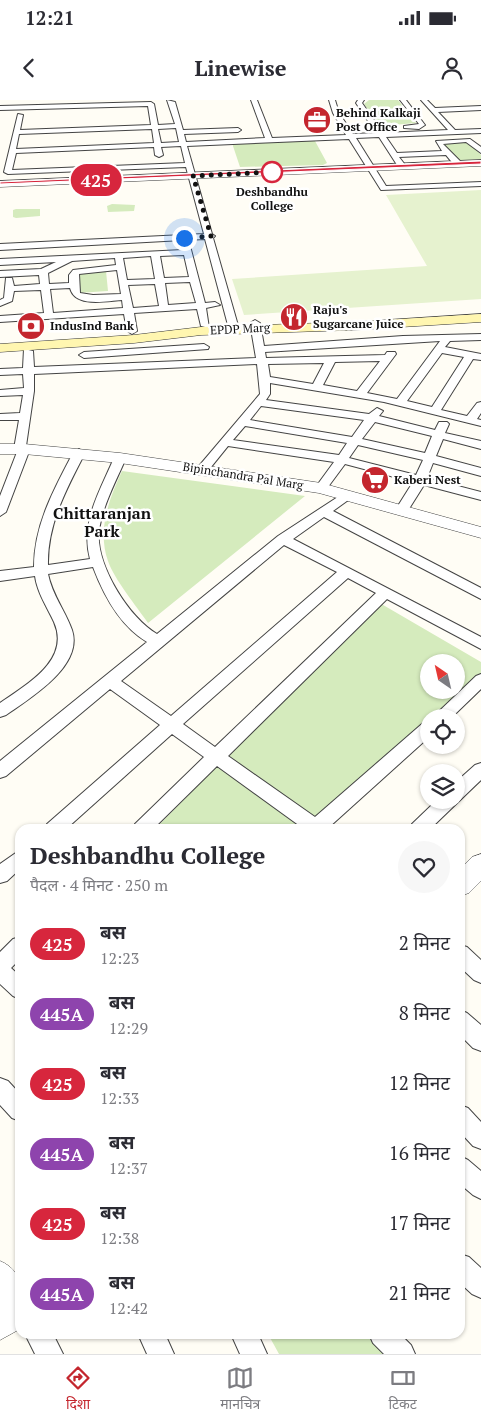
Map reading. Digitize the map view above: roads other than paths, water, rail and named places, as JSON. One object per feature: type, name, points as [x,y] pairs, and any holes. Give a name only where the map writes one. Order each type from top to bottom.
[{"type":"main road","name":"EPDP Marg","points":[[0,339],[132,330],[256,326],[481,308]]},
{"type":"main road","name":"EPDP Marg","points":[[256,326],[353,326],[481,318]]},
{"type":"main road","name":"EPDP Marg","points":[[0,348],[83,349],[203,329]]},
{"type":"street","points":[[0,101],[28,100]]},
{"type":"street","points":[[170,100],[185,144],[189,164],[211,236],[234,327]]},
{"type":"street","points":[[254,100],[269,139]]},
{"type":"street","points":[[332,100],[336,113],[373,167],[384,188],[481,184]]},
{"type":"street","points":[[361,100],[359,103],[402,166]]},
{"type":"street","points":[[376,128],[422,126],[417,113],[403,100]]},
{"type":"street","points":[[424,100],[453,132]]},
{"type":"street","points":[[448,102],[480,103]]},
{"type":"street","points":[[0,116],[20,115],[71,103],[152,110],[161,109]]},
{"type":"street","points":[[433,110],[480,103]]},
{"type":"street","points":[[0,108],[46,110],[97,105]]},
{"type":"street","points":[[152,110],[162,177]]},
{"type":"street","points":[[462,116],[481,114]]},
{"type":"street","points":[[20,115],[7,172],[39,161],[98,162],[129,157],[157,145],[481,131]]},
{"type":"street","points":[[126,119],[129,157]]},
{"type":"street","points":[[97,180],[98,162],[104,147],[99,120]]},
{"type":"street","points":[[65,160],[67,121]]},
{"type":"street","points":[[33,182],[39,161],[44,122]]},
{"type":"street","points":[[469,124],[481,124]]},
{"type":"street","points":[[17,132],[154,127],[246,130]]},
{"type":"street","points":[[256,129],[265,129]]},
{"type":"street","points":[[405,135],[411,141]]},
{"type":"street","points":[[458,164],[438,142],[468,140],[481,151]]},
{"type":"street","points":[[13,151],[39,161],[65,160],[104,147],[160,166],[189,164]]},
{"type":"street","points":[[416,147],[422,154]]},
{"type":"street","points":[[394,155],[448,153]]},
{"type":"street","points":[[0,184],[481,163]]},
{"type":"street","points":[[379,179],[389,179]]},
{"type":"street","points":[[0,246],[211,236]]},
{"type":"street","points":[[184,238],[200,306],[206,362]]},
{"type":"street","points":[[116,240],[132,330]]},
{"type":"street","points":[[0,262],[187,252]]},
{"type":"street","points":[[155,253],[164,308]]},
{"type":"street","points":[[0,274],[43,272],[70,258]]},
{"type":"street","points":[[121,267],[80,270],[74,274],[75,292],[82,298],[126,297]]},
{"type":"street","points":[[43,272],[48,316]]},
{"type":"street","points":[[0,274],[10,278],[9,299],[0,303]]},
{"type":"street","points":[[124,283],[194,279]]},
{"type":"street","points":[[9,289],[75,284]]},
{"type":"street","points":[[0,319],[215,305]]},
{"type":"street","points":[[203,469],[265,394],[265,379],[256,326]]},
{"type":"street","points":[[353,326],[362,342]]},
{"type":"street","points":[[259,349],[403,339],[481,337]]},
{"type":"street","points":[[400,403],[447,338]]},
{"type":"street","points":[[359,396],[403,339]]},
{"type":"street","points":[[84,368],[83,349],[204,347]]},
{"type":"street","points":[[435,411],[476,356],[438,349]]},
{"type":"street","points":[[0,512],[5,484],[22,449],[29,391],[28,351]]},
{"type":"street","points":[[0,372],[206,362],[387,358]]},
{"type":"street","points":[[316,388],[331,360]]},
{"type":"street","points":[[265,379],[384,399],[476,421],[481,405]]},
{"type":"street","points":[[0,393],[29,391]]},
{"type":"street","points":[[321,488],[384,399]]},
{"type":"street","points":[[258,402],[372,418],[481,445]]},
{"type":"street","points":[[402,510],[420,481],[447,414]]},
{"type":"street","points":[[0,417],[26,416]]},
{"type":"street","points":[[242,422],[355,439],[430,457],[481,472]]},
{"type":"street","points":[[224,442],[341,459],[481,496]]},
{"type":"street","name":"Bipinchandra Pal Marg","points":[[0,449],[79,453],[203,469],[321,488],[481,533]]},
{"type":"street","points":[[0,711],[56,666],[64,656],[68,645],[66,632],[50,603],[40,571],[41,548],[44,533],[58,494],[79,453]]},
{"type":"street","points":[[120,458],[95,521],[92,537],[98,562],[128,617],[144,634],[158,642]]},
{"type":"street","points":[[0,771],[283,539],[347,495]]},
{"type":"street","points":[[323,511],[481,594]]},
{"type":"street","points":[[283,539],[347,571],[481,644]]},
{"type":"street","points":[[0,576],[98,562]]},
{"type":"street","points":[[59,824],[347,571]]},
{"type":"street","points":[[146,824],[386,592]]},
{"type":"street","points":[[450,709],[481,680]]},
{"type":"street","points":[[110,681],[310,824]]},
{"type":"street","points":[[320,824],[420,735]]},
{"type":"street","points":[[465,785],[481,770]]},
{"type":"street","points":[[423,824],[439,809]]},
{"type":"street","points":[[0,875],[15,862]]},
{"type":"street","points":[[0,965],[15,951]]},
{"type":"street","points":[[465,959],[481,973]]},
{"type":"street","points":[[0,970],[15,984]]},
{"type":"street","points":[[465,1025],[481,1040]]},
{"type":"street","points":[[0,1089],[15,1105]]},
{"type":"street","points":[[465,1121],[481,1138]]},
{"type":"street","points":[[465,1173],[481,1187]]},
{"type":"street","points":[[465,1271],[481,1285]]},
{"type":"street","points":[[0,1277],[15,1296]]},
{"type":"street","points":[[0,1323],[15,1312]]},
{"type":"street","points":[[41,1339],[50,1354]]},
{"type":"street","points":[[154,1339],[161,1354]]},
{"type":"street","points":[[246,1339],[254,1354]]},
{"type":"street","points":[[387,1339],[402,1354]]},
{"type":"place","name":"Behind Kalkaji Post Office","points":[[317,120]]},
{"type":"place","name":"Deshbandhu College","points":[[272,172]]},
{"type":"place","name":"Raju's Sugarcane Juice","points":[[294,317]]},
{"type":"place","name":"IndusInd Bank","points":[[31,326]]},
{"type":"place","name":"Kaberi Nest","points":[[375,480]]},
{"type":"district","name":"Chittaranjan Park","points":[[102,522]]}]
